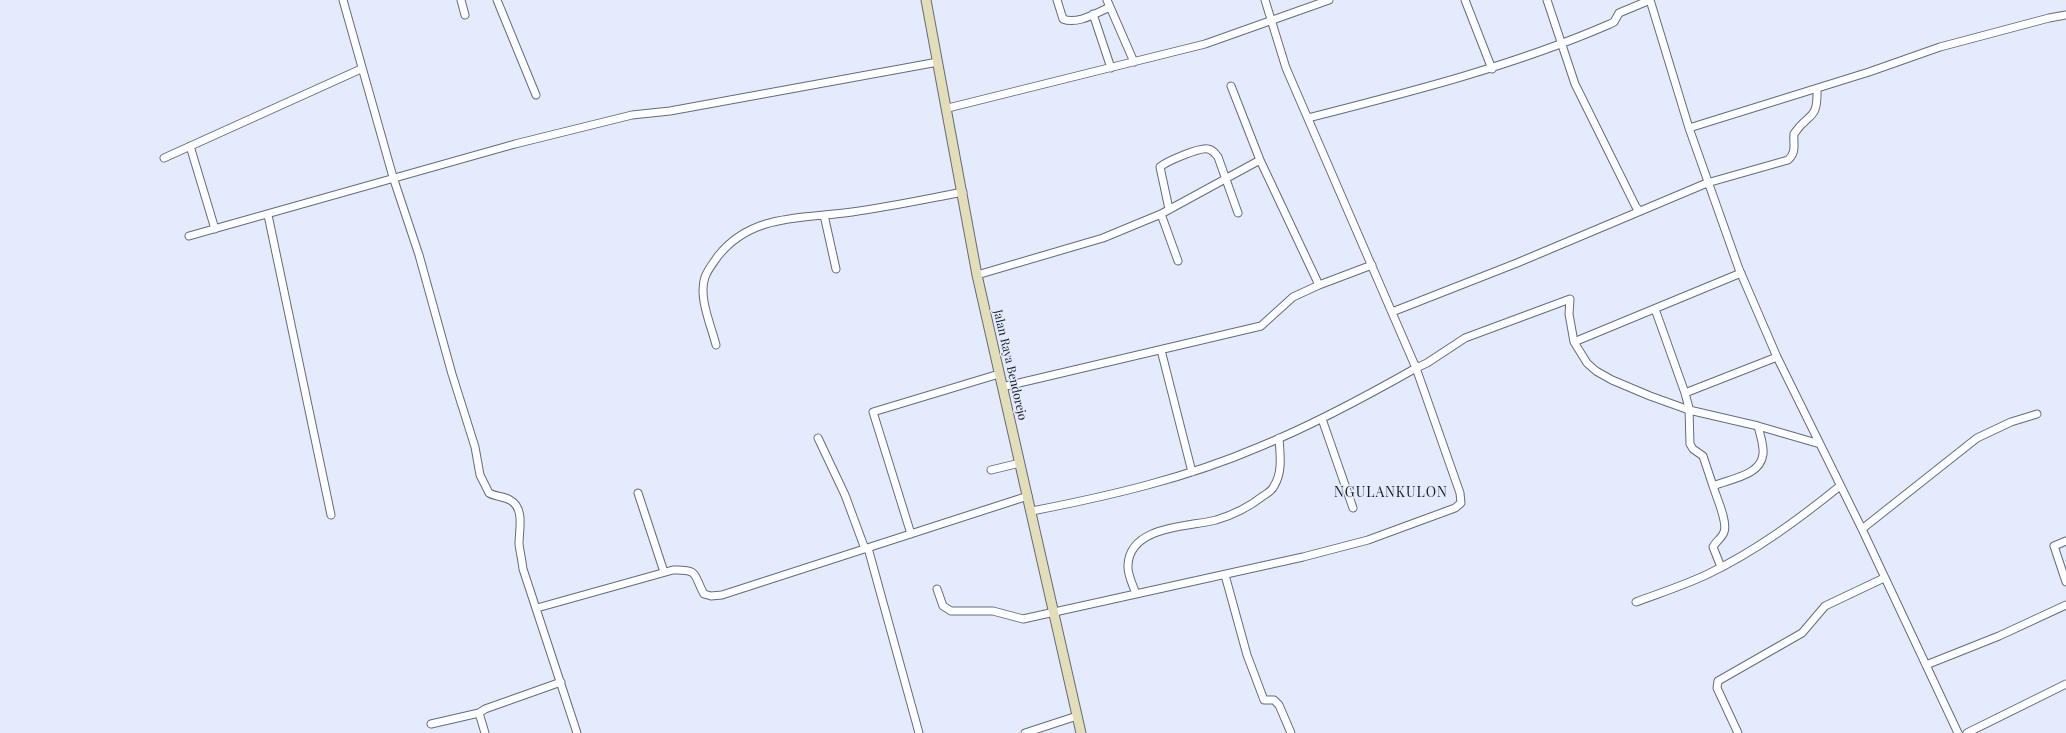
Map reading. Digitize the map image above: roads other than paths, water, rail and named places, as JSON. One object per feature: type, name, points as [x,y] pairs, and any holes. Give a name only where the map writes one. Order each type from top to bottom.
[{"type":"main road","name":"Jalan Raya Bendorejo","points":[[926,0],[948,108],[977,275],[1032,511],[1052,612],[1081,733]]},
{"type":"street","points":[[343,0],[393,177],[419,255],[452,374],[475,447],[480,475],[489,493],[509,499],[513,502],[519,512],[521,522],[519,543],[523,569],[577,733]]},
{"type":"street","points":[[461,0],[465,15]]},
{"type":"street","points":[[497,0],[536,95]]},
{"type":"street","points":[[1057,0],[1063,19],[1068,21],[1110,8]]},
{"type":"street","points":[[1107,0],[1134,62]]},
{"type":"street","points":[[937,589],[943,606],[950,611],[993,611],[1023,619],[1225,575],[1368,540],[1442,514],[1455,508],[1461,502],[1460,493],[1416,368],[1286,68],[1265,0]]},
{"type":"street","points":[[948,108],[1206,44],[1329,0]]},
{"type":"street","points":[[1465,0],[1492,69]]},
{"type":"street","points":[[1546,0],[1575,84],[1636,207],[1640,211]]},
{"type":"street","points":[[1308,118],[1436,86],[1492,69],[1610,24],[1614,22],[1619,13],[1650,0],[1688,128],[1741,274],[1777,357],[1862,529],[1958,733]]},
{"type":"street","points":[[1094,14],[1111,68]]},
{"type":"street","points":[[1688,128],[1817,89],[1940,47],[2049,18],[2066,15]]},
{"type":"street","points":[[189,236],[268,215],[393,177],[515,144],[632,115],[670,111],[938,62]]},
{"type":"street","points":[[164,158],[362,69]]},
{"type":"street","points":[[1231,86],[1260,160],[1318,285]]},
{"type":"street","points":[[1392,312],[1517,263],[1707,183],[1788,160],[1793,156],[1795,149],[1794,134],[1802,122],[1811,118],[1815,112],[1818,101],[1817,89]]},
{"type":"street","points":[[190,146],[215,229]]},
{"type":"street","points":[[1169,209],[1159,170],[1162,165],[1206,148],[1213,151],[1218,157],[1238,213]]},
{"type":"street","points":[[977,275],[1104,238],[1161,214],[1260,160]]},
{"type":"street","points":[[716,345],[705,304],[704,283],[705,277],[727,244],[762,224],[779,220],[852,212],[963,192]]},
{"type":"street","points":[[1161,214],[1178,260]]},
{"type":"street","points":[[268,215],[331,515]]},
{"type":"street","points":[[824,215],[836,269]]},
{"type":"street","points":[[1002,387],[1261,326],[1284,303],[1318,285],[1372,265]]},
{"type":"street","points":[[1574,342],[1741,274]]},
{"type":"street","points":[[1032,511],[1080,502],[1192,472],[1279,438],[1322,419],[1427,363],[1465,338],[1570,299],[1569,314],[1574,342],[1584,359],[1596,371],[1612,380],[1650,396],[1820,444]]},
{"type":"street","points":[[1655,309],[1689,408],[1690,444],[1693,449],[1703,456],[1725,528],[1723,534],[1715,542],[1713,547],[1721,567]]},
{"type":"street","points":[[1161,350],[1192,472]]},
{"type":"street","points":[[1685,393],[1777,357]]},
{"type":"street","points":[[911,534],[873,412],[999,374]]},
{"type":"street","points":[[1862,529],[1976,438],[2011,422],[2037,414]]},
{"type":"street","points":[[1322,419],[1353,508]]},
{"type":"street","points":[[1712,486],[1742,477],[1751,472],[1762,460],[1763,452],[1758,426]]},
{"type":"street","points":[[818,438],[845,495],[866,548],[919,733]]},
{"type":"street","points":[[1136,594],[1127,567],[1132,550],[1148,537],[1166,528],[1217,520],[1250,506],[1261,498],[1273,488],[1278,479],[1280,466],[1279,438]]},
{"type":"street","points":[[991,470],[1020,463]]},
{"type":"street","points":[[1636,602],[1708,574],[1721,567],[1775,536],[1840,486]]},
{"type":"street","points":[[638,493],[664,572]]},
{"type":"street","points":[[537,608],[673,570],[689,570],[697,575],[704,594],[711,596],[722,595],[1028,496]]},
{"type":"street","points":[[2066,541],[2054,546],[2066,582]]},
{"type":"street","points":[[1225,575],[1247,655],[1260,694],[1264,700],[1274,700],[1279,705],[1291,733]]},
{"type":"street","points":[[1738,733],[1716,688],[1718,681],[1765,656],[1802,633],[1825,606],[1884,578]]},
{"type":"street","points":[[1926,665],[1999,636],[2066,605]]},
{"type":"street","points":[[431,724],[479,713],[485,709],[561,682]]},
{"type":"street","points":[[1967,733],[2066,684]]},
{"type":"street","points":[[479,713],[485,733]]},
{"type":"street","points":[[1025,733],[1077,716]]},
{"type":"district","name":"NGULANKULON","points":[[1391,493]]}]
